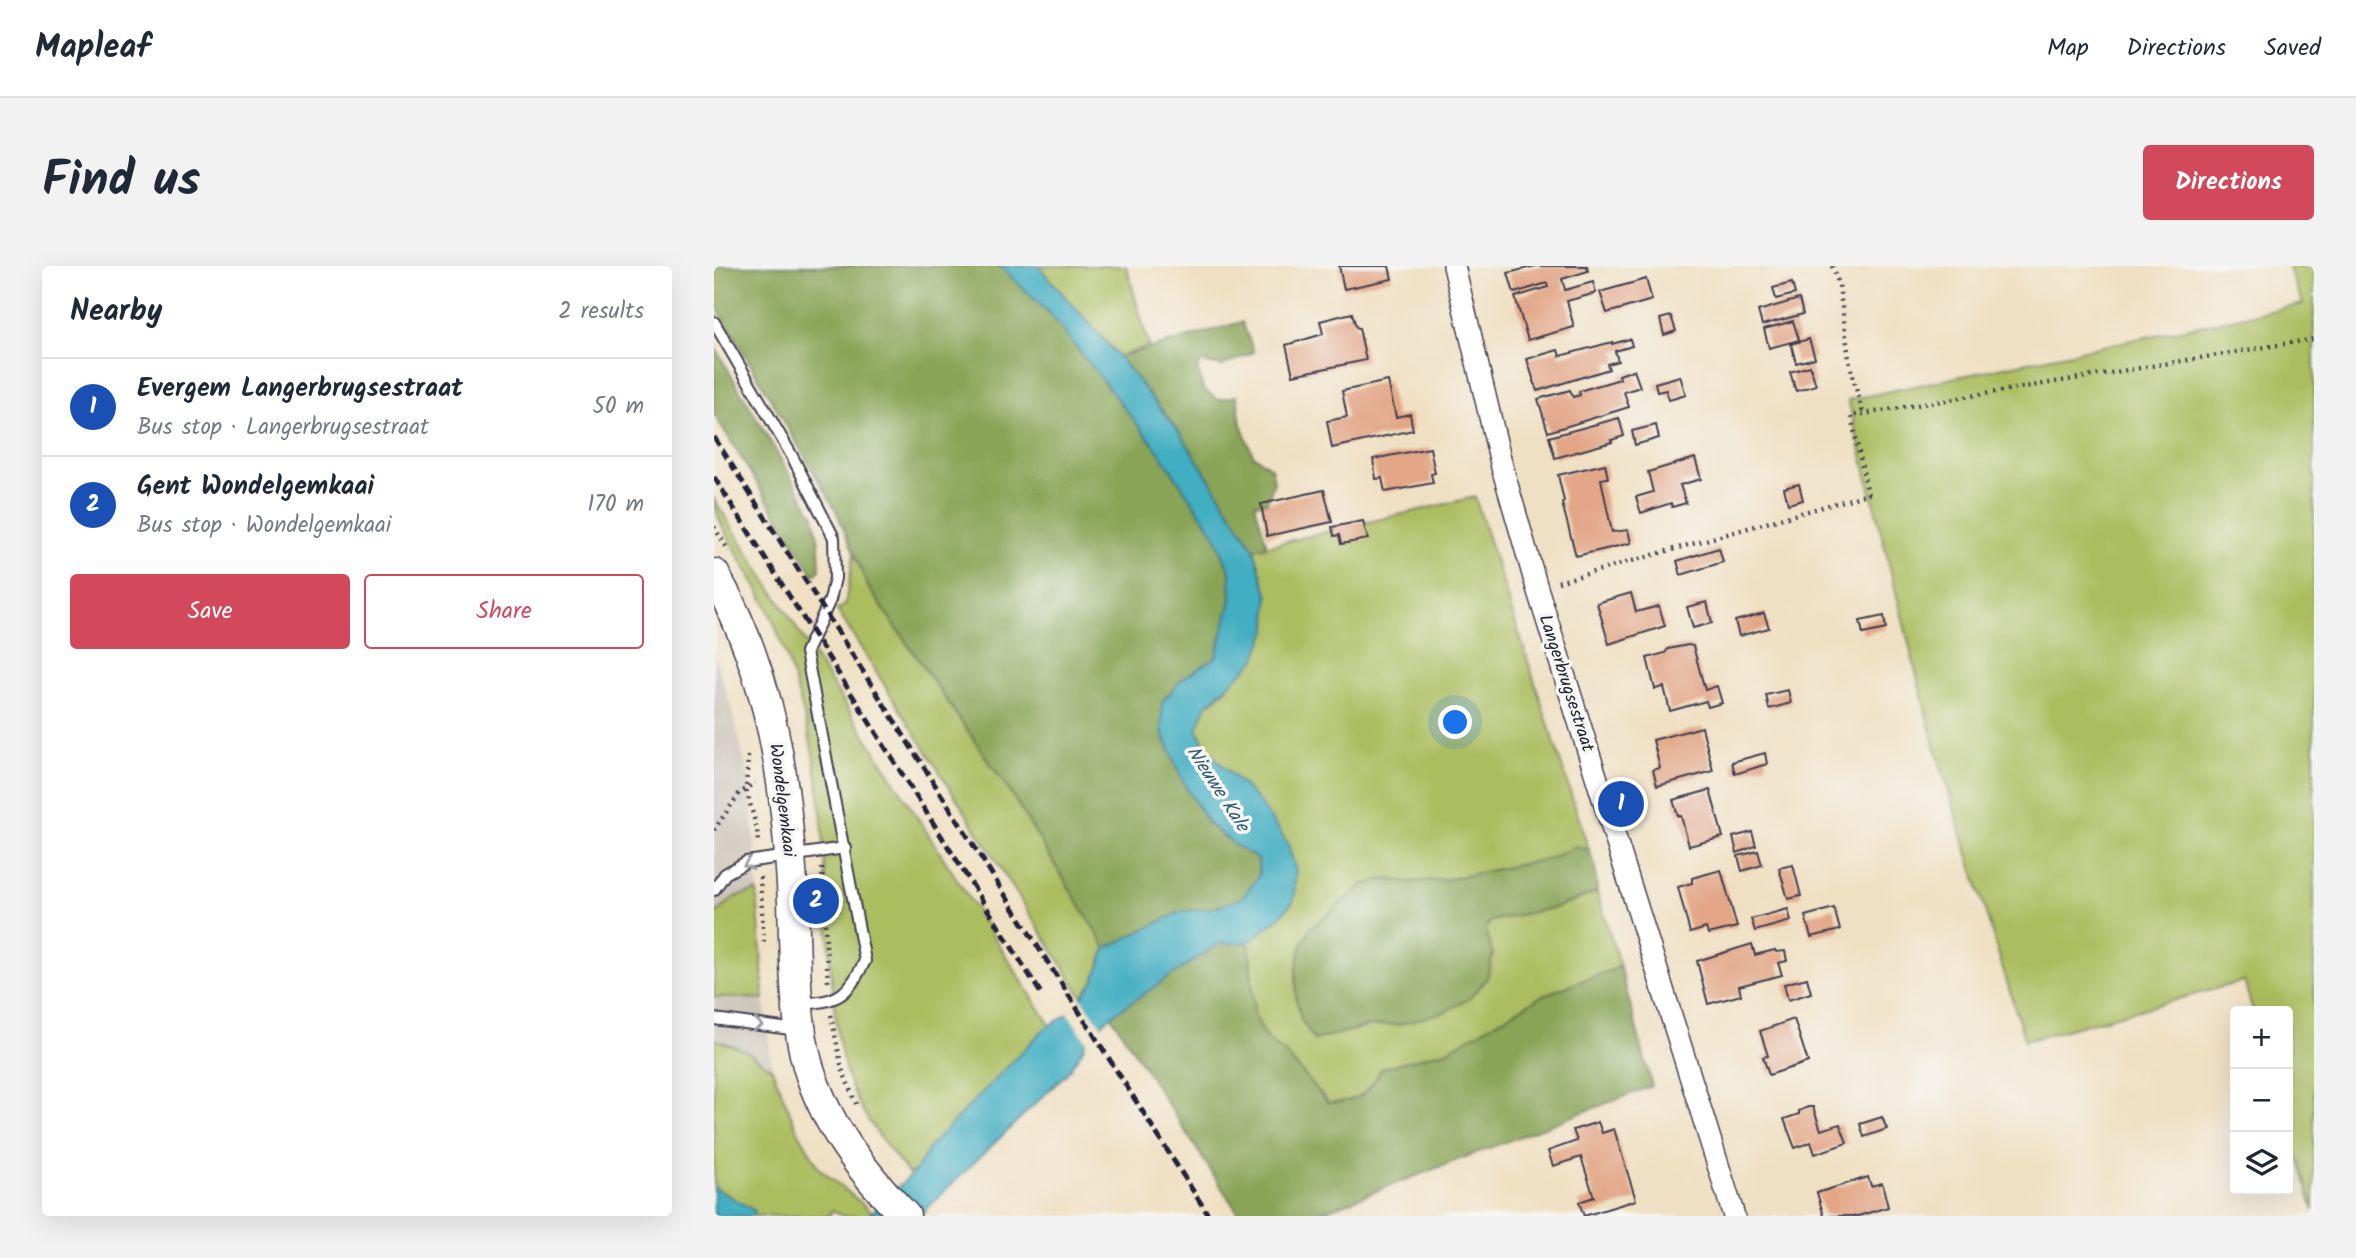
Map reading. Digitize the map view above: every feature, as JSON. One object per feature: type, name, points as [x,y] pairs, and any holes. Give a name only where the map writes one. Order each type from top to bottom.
[{"type":"main road","name":"Wondelgemkaai","points":[[714,575],[736,617],[751,655],[776,739],[790,855],[801,1017],[808,1064],[823,1103],[843,1140],[884,1195],[905,1216]]},
{"type":"street","name":"Langerbrugsestraat","points":[[1454,266],[1502,467],[1536,588],[1734,1216]]},
{"type":"lane","points":[[714,322],[792,456],[834,538],[835,578],[830,600],[806,652],[865,961],[852,986],[801,1017],[714,1019]]},
{"type":"lane","points":[[714,890],[725,874],[746,862],[845,848]]},
{"type":"path","points":[[1832,266],[1839,285],[1850,366],[1863,414]]},
{"type":"path","points":[[1536,588],[1867,494],[1851,415],[2314,339]]},
{"type":"shaded area","points":[[714,654],[731,706],[749,779],[764,999],[772,1069],[796,1127],[819,1168],[714,1216]]},
{"type":"green space","points":[[714,266],[1000,266],[1049,313],[1157,449],[1215,535],[1230,572],[1231,600],[1216,657],[1182,679],[1162,702],[1162,731],[1183,782],[1207,823],[1258,859],[1259,876],[1242,898],[1214,908],[1180,912],[1106,948],[1012,795],[869,588],[835,508],[714,302]]},
{"type":"green space","points":[[1038,266],[1126,266],[1149,346],[1119,357]]},
{"type":"green space","points":[[2288,266],[2314,266],[2314,1211],[2293,1142],[2293,1006],[2252,1006],[2244,981],[2025,1041],[1933,740],[1848,400],[2303,304]]},
{"type":"green space","points":[[1242,322],[1254,352],[1222,366],[1201,362],[1197,368],[1203,389],[1218,400],[1237,396],[1241,424],[1253,455],[1271,468],[1274,482],[1267,502],[1255,504],[1267,546],[1254,549],[1180,433],[1119,357]]},
{"type":"green space","points":[[714,346],[814,516],[820,570],[814,575],[714,414]]},
{"type":"green space","points":[[1475,497],[1589,850],[1576,846],[1552,858],[1449,879],[1411,882],[1384,879],[1310,928],[1296,971],[1296,998],[1301,1019],[1314,1040],[1369,1026],[1401,1024],[1493,955],[1485,929],[1491,921],[1557,907],[1597,892],[1620,967],[1544,995],[1446,1051],[1382,1068],[1362,1095],[1329,1103],[1286,1054],[1266,1038],[1254,1014],[1249,942],[1280,917],[1294,900],[1225,769],[1207,750],[1197,729],[1206,706],[1227,689],[1268,597],[1254,549]]},
{"type":"green space","points":[[714,499],[1050,1025],[931,1145],[916,1170],[909,1174],[864,1113],[843,1062],[831,971],[820,805],[810,740],[776,628],[760,592],[720,521]]},
{"type":"green space","points":[[854,553],[869,588],[1012,795],[1106,948],[1094,980],[1083,998],[837,610],[845,605]]},
{"type":"green space","points":[[1576,846],[1589,850],[1595,867],[1597,892],[1557,907],[1491,921],[1485,929],[1493,955],[1487,978],[1469,999],[1444,1012],[1401,1024],[1369,1026],[1314,1040],[1301,1019],[1296,998],[1296,971],[1301,947],[1310,929],[1364,884],[1384,879],[1411,882],[1449,879],[1552,858]]},
{"type":"green space","points":[[757,891],[764,999],[714,997],[714,915],[735,897]]},
{"type":"green space","points":[[1249,942],[1254,1014],[1266,1038],[1286,1054],[1328,1103],[1361,1095],[1372,1085],[1382,1068],[1446,1051],[1544,995],[1620,967],[1652,1086],[1311,1216],[1240,1216],[1111,1016],[1218,944]]},
{"type":"green space","points":[[714,1039],[745,1050],[772,1069],[796,1127],[819,1168],[872,1212],[868,1216],[842,1216],[832,1210],[829,1216],[714,1216]]},
{"type":"water","name":"Nieuwe Kale","points":[[1000,266],[1038,266],[1119,357],[1180,433],[1254,549],[1268,597],[1267,630],[1255,660],[1206,706],[1197,729],[1207,750],[1256,798],[1287,842],[1296,870],[1294,900],[1280,917],[1249,942],[1218,944],[1111,1016],[1087,1037],[1082,1051],[1066,1074],[919,1216],[868,1216],[916,1170],[931,1145],[1044,1029],[1071,1012],[1094,980],[1106,948],[1180,912],[1214,908],[1242,898],[1259,876],[1258,859],[1208,823],[1183,782],[1162,731],[1162,702],[1182,679],[1216,657],[1231,600],[1230,572],[1215,535],[1157,449],[1049,313]]},
{"type":"water","points":[[714,1187],[755,1211],[753,1216],[714,1216]]},
{"type":"pier","points":[[1080,996],[1103,1028],[1088,1043],[1066,1011]]},
{"type":"building","points":[[1339,266],[1389,266],[1392,279],[1344,289]]},
{"type":"building","points":[[1536,266],[1587,266],[1588,271],[1562,279],[1565,290],[1593,282],[1596,293],[1567,301],[1574,327],[1528,340],[1515,297],[1548,287],[1547,283],[1514,293],[1508,273]]},
{"type":"building","points":[[1646,279],[1652,300],[1607,313],[1600,292]]},
{"type":"building","points":[[1792,283],[1795,294],[1776,299],[1773,288]]},
{"type":"building","points":[[1799,299],[1803,314],[1762,325],[1758,311]]},
{"type":"building","points":[[1352,313],[1356,327],[1359,328],[1366,360],[1293,375],[1286,345],[1323,334],[1320,321]]},
{"type":"building","points":[[1671,316],[1676,331],[1664,335],[1660,319]]},
{"type":"building","points":[[1793,321],[1799,340],[1769,348],[1764,329]]},
{"type":"building","points":[[1630,339],[1632,346],[1615,351],[1618,361],[1607,364],[1609,369],[1537,391],[1527,359],[1558,350],[1560,356]]},
{"type":"building","points":[[1809,339],[1815,358],[1796,363],[1791,344]]},
{"type":"building","points":[[1810,366],[1816,385],[1796,391],[1790,372]]},
{"type":"building","points":[[1634,370],[1640,387],[1624,392],[1629,407],[1548,432],[1538,399],[1570,390],[1573,397],[1580,395],[1579,391],[1620,379],[1619,375]]},
{"type":"building","points":[[1680,376],[1686,395],[1669,400],[1666,390],[1657,392],[1655,383]]},
{"type":"building","points":[[1388,381],[1396,417],[1410,414],[1413,430],[1332,448],[1327,421],[1347,417],[1342,391]]},
{"type":"building","points":[[1619,418],[1624,436],[1555,458],[1549,437]]},
{"type":"building","points":[[1656,425],[1659,438],[1635,445],[1632,431]]},
{"type":"building","points":[[1430,448],[1435,473],[1431,474],[1433,483],[1385,492],[1382,478],[1376,479],[1373,459]]},
{"type":"building","points":[[1695,458],[1701,479],[1680,485],[1686,503],[1672,507],[1671,503],[1641,513],[1636,497],[1653,492],[1648,472]]},
{"type":"building","points":[[1605,464],[1608,478],[1601,479],[1612,532],[1628,530],[1631,543],[1576,556],[1562,503],[1564,501],[1558,475]]},
{"type":"building","points":[[1799,484],[1803,500],[1788,504],[1784,488]]},
{"type":"building","points":[[1324,490],[1332,522],[1267,536],[1261,504]]},
{"type":"building","points":[[1363,521],[1368,539],[1341,544],[1339,535],[1334,536],[1332,527]]},
{"type":"building","points":[[1719,548],[1723,562],[1681,575],[1677,561]]},
{"type":"building","points":[[1631,593],[1636,612],[1659,606],[1665,626],[1609,644],[1597,603]]},
{"type":"building","points":[[1707,602],[1712,623],[1693,628],[1687,607]]},
{"type":"building","points":[[1764,613],[1769,628],[1739,636],[1735,621]]},
{"type":"building","points":[[1884,616],[1886,629],[1863,634],[1860,621]]},
{"type":"building","points":[[1693,646],[1705,690],[1717,686],[1722,703],[1708,707],[1706,701],[1670,711],[1664,687],[1655,689],[1647,658],[1665,653],[1668,649]]},
{"type":"building","points":[[1788,690],[1791,703],[1769,709],[1766,695]]},
{"type":"building","points":[[1702,727],[1713,771],[1657,786],[1653,770],[1660,768],[1653,740]]},
{"type":"building","points":[[1765,753],[1767,764],[1735,774],[1732,762]]},
{"type":"building","points":[[1710,790],[1723,837],[1689,846],[1681,816],[1678,816],[1673,800]]},
{"type":"building","points":[[1752,832],[1756,846],[1737,853],[1733,837]]},
{"type":"building","points":[[1758,851],[1762,865],[1742,871],[1738,856]]},
{"type":"building","points":[[1793,865],[1801,896],[1788,899],[1779,868]]},
{"type":"building","points":[[1721,870],[1737,927],[1708,934],[1706,928],[1690,933],[1678,887],[1692,883],[1692,878]]},
{"type":"building","points":[[1834,908],[1840,930],[1811,937],[1805,916]]},
{"type":"building","points":[[1788,909],[1791,921],[1755,931],[1751,919]]},
{"type":"building","points":[[1752,944],[1755,955],[1775,950],[1785,951],[1787,961],[1778,963],[1782,975],[1739,986],[1741,995],[1708,1004],[1697,961]]},
{"type":"building","points":[[1807,978],[1811,993],[1788,1000],[1784,984]]},
{"type":"building","points":[[1794,1019],[1808,1062],[1769,1075],[1763,1057],[1768,1056],[1760,1031]]},
{"type":"building","points":[[1813,1107],[1821,1130],[1840,1124],[1847,1143],[1815,1154],[1811,1142],[1795,1148],[1784,1119],[1799,1114],[1799,1111]]},
{"type":"building","points":[[1882,1117],[1887,1129],[1864,1137],[1860,1124]]},
{"type":"building","points":[[1598,1122],[1602,1133],[1614,1129],[1636,1200],[1584,1216],[1579,1202],[1594,1197],[1581,1157],[1553,1166],[1548,1151],[1577,1141],[1573,1130]]},
{"type":"building","points":[[1868,1177],[1871,1186],[1882,1183],[1888,1207],[1858,1216],[1824,1216],[1817,1193]]},
{"type":"railway","points":[[714,437],[1209,1216]]},
{"type":"railway","points":[[714,477],[1042,995]]},
{"type":"place","name":"Evergem Langerbrugsestraat","points":[[1621,804]]},
{"type":"place","name":"Gent Wondelgemkaai","points":[[816,901]]}]
